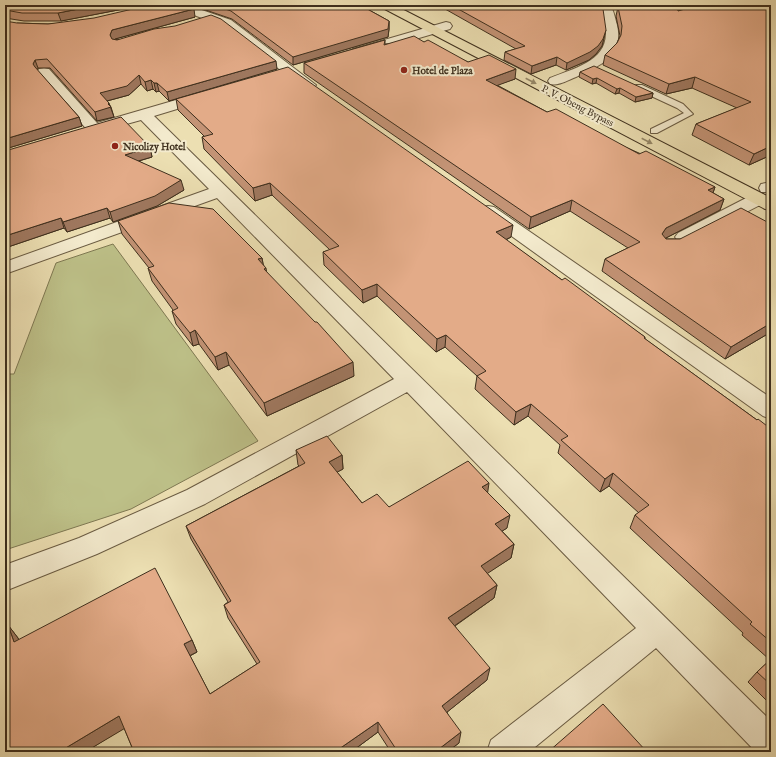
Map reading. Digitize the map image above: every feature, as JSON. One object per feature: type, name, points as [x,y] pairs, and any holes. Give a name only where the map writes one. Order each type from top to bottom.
[{"type":"highway","name":"P. V. Obeng Bypass","points":[[385,5],[440,28],[555,81],[654,131],[768,194]]},
{"type":"highway","name":"P. V. Obeng Bypass","points":[[404,5],[440,28],[768,194]]},
{"type":"street","points":[[555,81],[595,67],[606,55],[613,35],[607,9],[604,5]]},
{"type":"street","points":[[155,8],[179,6],[227,23],[323,94]]},
{"type":"street","points":[[192,24],[211,18]]},
{"type":"street","points":[[343,56],[440,28]]},
{"type":"street","points":[[44,72],[94,129]]},
{"type":"street","points":[[79,134],[217,92]]},
{"type":"street","points":[[144,114],[771,744]]},
{"type":"street","points":[[5,268],[220,191]]},
{"type":"street","points":[[669,244],[768,194]]},
{"type":"street","points":[[472,200],[771,410]]},
{"type":"street","points":[[5,578],[88,546],[196,497],[409,381]]},
{"type":"street","points":[[503,752],[657,629]]},
{"type":"lane","points":[[633,84],[680,106],[689,114],[654,131]]},
{"type":"green space","points":[[113,244],[258,441],[131,509],[5,550],[5,374],[14,374],[56,263]]},
{"type":"building","points":[[5,5],[99,5],[58,13],[22,13],[5,10]]},
{"type":"building","points":[[150,5],[183,5],[194,9],[112,30],[110,35],[112,39],[117,40],[154,29],[175,26],[211,15],[221,19],[276,61],[167,92],[151,80],[145,82],[139,75],[127,86],[100,93],[111,107],[95,112],[47,59],[35,60],[33,64],[35,67],[79,117],[5,139],[5,21],[48,24],[94,18]]},
{"type":"building","points":[[214,5],[360,5],[389,21],[388,29],[293,57],[231,11]]},
{"type":"building","points":[[451,5],[587,5],[589,8],[603,9],[606,30],[603,39],[598,46],[590,52],[567,63],[557,57],[532,66],[505,52],[525,46]]},
{"type":"building","points":[[630,5],[677,5],[678,11],[699,5],[771,5],[771,146],[754,154],[696,124],[751,102],[695,77],[669,84],[605,55],[617,43],[621,35],[622,26],[618,7],[629,8]]},
{"type":"building","points":[[414,36],[424,42],[428,40],[468,62],[489,55],[516,69],[486,80],[547,112],[556,109],[639,154],[646,151],[715,187],[708,190],[724,199],[666,228],[662,234],[666,239],[680,239],[741,208],[771,224],[771,323],[731,347],[605,259],[640,242],[572,200],[531,217],[304,63],[385,40],[384,45]]},
{"type":"building","points":[[594,66],[653,93],[636,97],[620,88],[617,89],[597,78],[593,79],[580,72]]},
{"type":"building","points":[[288,67],[513,225],[496,232],[562,280],[565,278],[645,337],[644,338],[771,429],[771,642],[750,624],[752,622],[635,515],[649,505],[613,473],[605,479],[561,440],[568,436],[531,404],[516,412],[477,376],[486,371],[446,335],[437,339],[377,284],[362,290],[323,252],[339,246],[270,183],[253,188],[202,137],[213,134],[176,99]]},
{"type":"building","points":[[121,117],[150,147],[125,155],[181,180],[155,196],[110,212],[107,208],[63,222],[61,218],[5,236],[5,151]]},
{"type":"building","points":[[169,203],[213,209],[262,258],[258,259],[266,268],[264,269],[315,322],[317,322],[353,362],[264,403],[226,352],[215,357],[195,330],[190,333],[172,311],[178,308],[148,268],[154,266],[118,221]]},
{"type":"building","points":[[327,436],[342,455],[329,462],[362,503],[377,494],[389,507],[468,461],[489,483],[482,487],[510,515],[495,524],[514,544],[481,566],[497,585],[448,618],[490,668],[442,706],[461,732],[435,752],[398,752],[378,722],[339,749],[341,752],[134,752],[119,716],[59,752],[5,752],[5,627],[8,625],[14,642],[155,568],[192,640],[184,644],[210,694],[260,662],[224,605],[231,601],[186,526],[305,463],[296,450]]},
{"type":"building","points":[[771,659],[771,685],[757,672]]},
{"type":"building","points":[[603,704],[647,752],[548,752]]},
{"type":"place","name":"Hotel de Plaza","points":[[404,70]]},
{"type":"place","name":"Nicolizy Hotel","points":[[115,146]]}]
